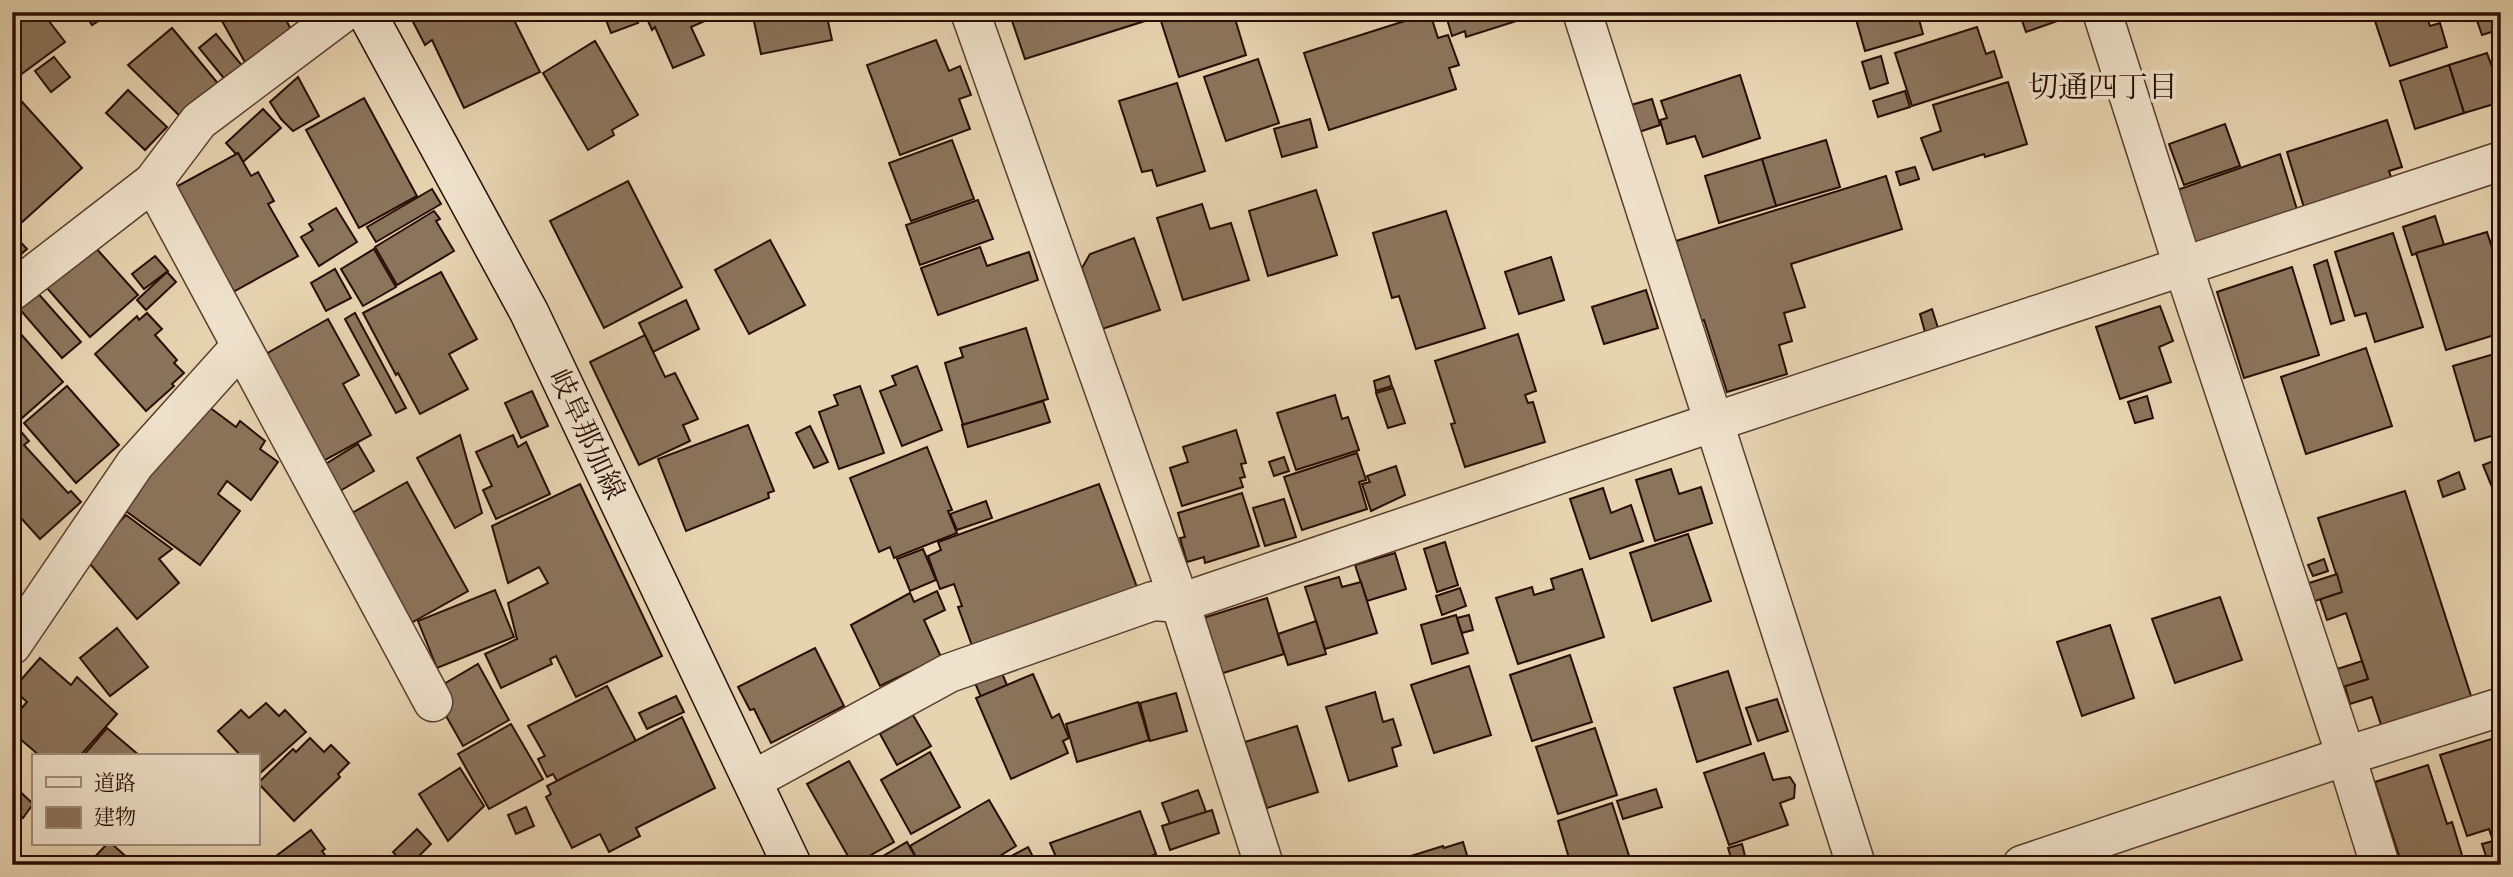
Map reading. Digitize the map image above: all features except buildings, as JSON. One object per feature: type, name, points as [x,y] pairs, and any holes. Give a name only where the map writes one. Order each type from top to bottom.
[{"type":"street","points":[[12,291],[153,182],[198,121],[344,12]]},
{"type":"street","name":"岐阜那加線","points":[[366,12],[529,312],[792,865]]},
{"type":"street","points":[[970,12],[1180,603],[1264,865]]},
{"type":"street","points":[[1582,12],[1856,865]]},
{"type":"street","points":[[2102,12],[2380,865]]},
{"type":"street","points":[[752,780],[948,673],[1153,601],[1180,603],[1714,422],[2501,161]]},
{"type":"street","points":[[153,182],[433,702]]},
{"type":"street","points":[[12,645],[135,464],[241,346]]},
{"type":"street","points":[[2022,865],[2501,707]]},
{"type":"district","name":"切通四丁目","points":[[2103,87]]}]
